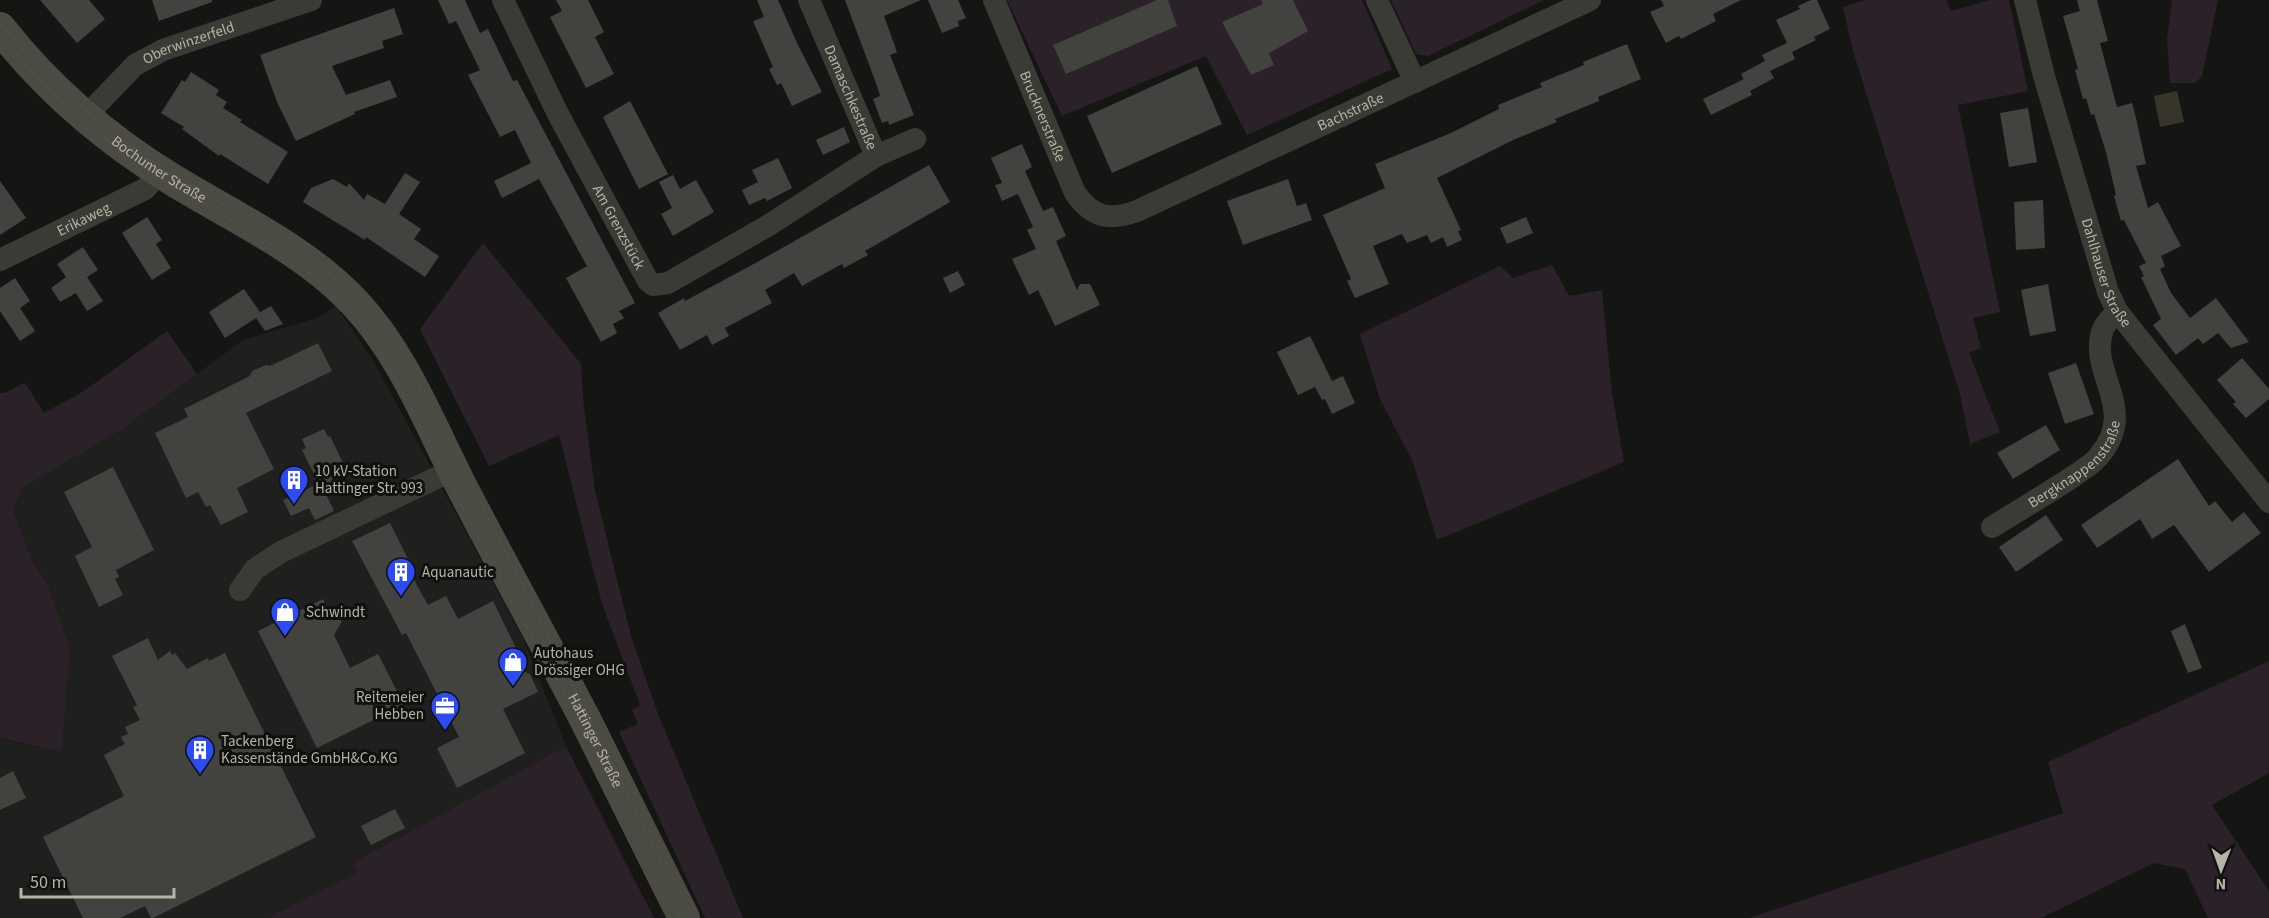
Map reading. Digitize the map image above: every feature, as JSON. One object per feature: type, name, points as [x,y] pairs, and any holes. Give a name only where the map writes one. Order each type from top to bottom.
[{"type":"street","name":"Oberwinzerfeld","points":[[86,116],[135,65],[163,50],[311,0]]},
{"type":"street","name":"Am Grenzstück","points":[[503,0],[558,114],[648,281],[653,285],[668,283],[770,225],[876,156]]},
{"type":"street","name":"Damaschkestraße","points":[[809,0],[876,156],[915,139]]},
{"type":"street","name":"Brucknerstraße","points":[[994,0],[1075,193],[1086,208],[1108,217]]},
{"type":"street","points":[[1377,0],[1415,82]]},
{"type":"street","name":"Bachstraße","points":[[1108,217],[1122,216],[1137,210],[1590,0]]},
{"type":"street","name":"Dahlhauser Straße","points":[[2025,0],[2097,258],[2117,311],[2269,502]]},
{"type":"street","name":"Bochumer Straße","points":[[0,28],[26,60],[86,116],[160,172],[283,245],[338,286]]},
{"type":"street","name":"Erikaweg","points":[[0,260],[145,189],[160,172]]},
{"type":"street","name":"Hattinger Straße","points":[[338,286],[366,315],[399,362],[453,470],[586,721],[684,918]]},
{"type":"street","name":"Bergknappenstraße","points":[[1992,527],[2058,487],[2098,458],[2104,450],[2113,432],[2116,415],[2115,402],[2102,363],[2101,345],[2103,328],[2117,311]]},
{"type":"street","points":[[240,590],[255,569],[281,552],[453,470]]},
{"type":"shaded area","points":[[1007,0],[1362,0],[1392,69],[1247,135],[1206,56],[1062,116]]},
{"type":"shaded area","points":[[1391,0],[1544,0],[1428,56],[1416,54]]},
{"type":"shaded area","points":[[1866,0],[1946,0],[1951,11],[1990,0],[2009,0],[2028,91],[1958,105],[2000,312],[1973,318],[1981,348],[1969,353],[2000,432],[1970,444],[1960,394],[1853,51],[1843,7]]},
{"type":"shaded area","points":[[2172,0],[2218,0],[2202,76],[2195,83],[2170,83],[2167,40]]},
{"type":"shaded area","points":[[2177,91],[2184,122],[2160,127],[2154,96]]},
{"type":"shaded area","points":[[483,243],[581,364],[595,491],[631,636],[658,714],[743,918],[705,918],[619,732],[638,724],[632,710],[640,705],[602,604],[559,435],[489,466],[420,329]]},
{"type":"shaded area","points":[[1552,265],[1569,296],[1602,290],[1612,393],[1624,462],[1437,540],[1413,462],[1380,399],[1360,334],[1500,266],[1513,278]]},
{"type":"shaded area","points":[[336,306],[374,362],[523,638],[566,746],[354,863],[357,872],[267,918],[0,918],[0,739],[62,752],[70,650],[48,585],[31,558],[13,510],[22,488],[121,430],[243,340],[317,318]]},
{"type":"shaded area","points":[[167,331],[197,374],[121,430],[22,488],[13,510],[31,558],[48,585],[70,650],[62,752],[0,738],[0,393],[5,393],[25,383],[44,413],[84,391]]},
{"type":"shaded area","points":[[2269,661],[2269,773],[2212,805],[2269,891],[2269,918],[2208,918],[2185,869],[2154,863],[2041,918],[1749,918],[2063,813],[2048,762]]},
{"type":"shaded area","points":[[566,746],[654,918],[267,918],[357,872],[353,863]]},
{"type":"building","points":[[40,0],[89,0],[105,19],[77,43]]},
{"type":"building","points":[[152,0],[212,0],[212,2],[159,21]]},
{"type":"building","points":[[438,0],[465,0],[480,33],[488,29],[513,81],[517,80],[635,303],[619,311],[624,318],[613,324],[617,333],[601,342],[566,278],[587,266],[539,179],[502,198],[494,181],[531,163],[515,130],[500,137],[468,75],[480,70],[456,21],[449,24]]},
{"type":"building","points":[[556,0],[588,0],[604,32],[595,37],[614,74],[586,88],[550,17],[562,11]]},
{"type":"building","points":[[757,0],[778,0],[822,92],[792,106],[781,83],[777,85],[769,69],[773,67],[753,21],[764,17]]},
{"type":"building","points":[[845,0],[921,0],[884,16],[897,52],[890,55],[914,115],[889,125],[888,121],[882,123],[873,99],[880,96],[877,86]]},
{"type":"building","points":[[928,0],[958,0],[966,18],[958,21],[959,26],[942,33]]},
{"type":"building","points":[[1157,0],[1168,0],[1177,26],[1066,74],[1053,45]]},
{"type":"building","points":[[1261,0],[1293,0],[1308,31],[1269,53],[1274,65],[1251,75],[1222,22],[1263,4]]},
{"type":"building","points":[[1661,0],[1741,0],[1713,14],[1716,21],[1681,39],[1679,36],[1666,43],[1650,12],[1664,6]]},
{"type":"building","points":[[1811,0],[1817,0],[1830,29],[1814,37],[1816,40],[1792,52],[1795,59],[1770,71],[1774,78],[1750,91],[1741,74],[1765,61],[1762,55],[1787,43],[1776,20],[1800,9],[1798,6]]},
{"type":"building","points":[[2077,0],[2097,0],[2108,41],[2100,43],[2117,107],[2132,103],[2136,118],[2146,164],[2136,166],[2148,208],[2158,202],[2181,246],[2161,256],[2165,266],[2160,269],[2171,293],[2190,318],[2216,298],[2249,342],[2231,348],[2218,333],[2203,344],[2198,338],[2176,355],[2153,325],[2161,319],[2141,277],[2144,276],[2139,266],[2146,263],[2124,220],[2121,221],[2106,152],[2094,114],[2091,115],[2086,98],[2083,99],[2075,70],[2078,69],[2063,16],[2080,11]]},
{"type":"building","points":[[394,8],[403,34],[382,41],[384,48],[332,66],[346,95],[390,80],[397,97],[354,112],[355,114],[296,141],[277,102],[260,55]]},
{"type":"building","points":[[1627,44],[1641,79],[1598,97],[1599,101],[1555,119],[1557,122],[1513,140],[1437,178],[1461,230],[1458,231],[1462,240],[1447,247],[1443,237],[1431,243],[1427,235],[1407,243],[1402,234],[1373,246],[1389,284],[1355,298],[1347,281],[1351,279],[1323,215],[1385,188],[1375,164],[1451,133],[1499,109],[1498,105],[1542,87],[1540,83]]},
{"type":"building","points":[[1197,66],[1222,124],[1112,173],[1087,116]]},
{"type":"building","points":[[191,72],[219,90],[216,95],[227,102],[223,108],[242,120],[240,122],[288,152],[268,184],[220,154],[219,156],[182,129],[184,127],[161,113],[182,80],[185,82]]},
{"type":"building","points":[[1744,79],[1752,95],[1711,115],[1703,99]]},
{"type":"building","points":[[630,101],[668,174],[639,189],[603,117]]},
{"type":"building","points":[[2028,108],[2037,162],[2009,167],[2000,113]]},
{"type":"building","points":[[844,127],[850,142],[823,155],[816,140]]},
{"type":"building","points":[[1022,144],[1032,167],[1025,171],[1043,211],[1053,207],[1066,236],[1056,241],[1077,290],[1080,284],[1090,284],[1100,305],[1055,326],[1038,290],[1029,295],[1012,259],[1036,249],[1027,230],[1033,227],[1018,194],[1002,201],[995,185],[1002,183],[991,158]]},
{"type":"building","points":[[778,158],[792,188],[767,201],[765,198],[749,205],[742,190],[758,182],[752,170]]},
{"type":"building","points":[[929,165],[950,202],[865,251],[868,255],[844,268],[842,264],[802,286],[794,273],[765,290],[772,303],[725,328],[729,336],[712,345],[707,335],[680,350],[658,313],[761,260]]},
{"type":"building","points":[[405,173],[420,182],[399,214],[421,229],[414,239],[439,256],[425,277],[366,237],[365,240],[303,202],[311,188],[333,179],[347,187],[349,183],[364,200],[367,194],[385,204]]},
{"type":"building","points":[[673,175],[680,189],[696,180],[714,212],[673,236],[661,214],[672,208],[659,182]]},
{"type":"building","points":[[1288,179],[1297,206],[1306,203],[1312,220],[1243,245],[1227,201]]},
{"type":"building","points":[[0,181],[26,218],[0,235]]},
{"type":"building","points":[[2043,200],[2045,248],[2016,250],[2014,202]]},
{"type":"building","points":[[147,217],[162,240],[156,244],[171,268],[152,280],[122,233]]},
{"type":"building","points":[[1526,217],[1533,233],[1507,244],[1500,228]]},
{"type":"building","points":[[83,247],[98,270],[87,277],[103,301],[87,311],[76,293],[60,302],[51,288],[66,277],[57,264]]},
{"type":"building","points":[[958,271],[965,285],[950,293],[943,278]]},
{"type":"building","points":[[15,278],[30,301],[20,308],[35,331],[20,341],[0,311],[0,288]]},
{"type":"building","points":[[2048,284],[2056,331],[2030,336],[2021,290]]},
{"type":"building","points":[[244,289],[260,312],[271,306],[283,324],[265,331],[256,318],[225,338],[209,312]]},
{"type":"building","points":[[1310,336],[1332,381],[1343,376],[1355,403],[1332,414],[1325,399],[1322,400],[1315,387],[1298,395],[1277,352]]},
{"type":"building","points":[[318,343],[332,371],[246,413],[274,469],[237,488],[248,512],[221,525],[210,505],[206,507],[198,492],[186,498],[155,433],[188,417],[184,409],[250,376],[252,371],[266,365],[270,366]]},
{"type":"building","points":[[2242,358],[2269,389],[2269,399],[2246,418],[2233,404],[2236,402],[2217,380]]},
{"type":"building","points":[[2076,363],[2094,414],[2065,424],[2048,373]]},
{"type":"building","points":[[2046,425],[2060,450],[2013,479],[1997,453]]},
{"type":"building","points":[[324,429],[328,437],[330,436],[348,473],[339,477],[341,481],[324,490],[334,511],[315,520],[309,508],[291,516],[283,500],[316,485],[313,477],[315,476],[302,450],[306,448],[302,439]]},
{"type":"building","points":[[2178,459],[2209,506],[2215,501],[2232,522],[2244,512],[2261,533],[2209,572],[2174,525],[2152,539],[2140,519],[2097,548],[2081,525]]},
{"type":"building","points":[[113,467],[154,550],[116,570],[119,577],[115,579],[123,595],[99,607],[75,556],[92,547],[64,492]]},
{"type":"building","points":[[2046,515],[2063,540],[2016,572],[1999,547]]},
{"type":"building","points":[[390,523],[413,569],[409,571],[428,605],[446,596],[458,619],[493,601],[517,650],[514,652],[523,671],[530,674],[538,692],[503,709],[525,753],[457,788],[437,748],[459,737],[406,633],[402,635],[352,541]]},
{"type":"building","points":[[323,599],[332,616],[342,621],[334,635],[350,668],[378,654],[404,705],[317,748],[258,631]]},
{"type":"building","points":[[2185,624],[2202,668],[2188,673],[2171,631]]},
{"type":"building","name":"Tackenberg Kassenstände GmbH&Co.KG","points":[[148,638],[158,660],[170,651],[172,655],[175,653],[187,669],[208,658],[209,661],[225,653],[316,837],[153,918],[145,906],[120,918],[83,918],[43,837],[124,796],[104,755],[125,744],[121,737],[128,734],[125,727],[140,720],[133,707],[137,705],[112,656]]},
{"type":"building","points":[[13,771],[26,798],[0,810],[0,778]]},
{"type":"building","points":[[395,809],[405,828],[371,845],[361,826]]},
{"type":"tram line","points":[[0,23],[40,67],[82,107],[128,144],[177,178],[290,243],[324,269],[362,306],[393,344],[445,432],[690,918]]},
{"type":"tram line","points":[[14,52],[90,126],[132,159],[177,188]]},
{"type":"tram line","points":[[200,201],[273,245],[306,270],[348,308],[373,340],[410,406],[502,584],[565,693],[680,918]]},
{"type":"place","name":"10 kV-Station Hattinger Str. 993","points":[[294,506]]},
{"type":"place","name":"Aquanautic","points":[[401,598]]},
{"type":"place","name":"Schwindt","points":[[285,638]]},
{"type":"place","name":"Autohaus Drössiger OHG","points":[[513,688]]},
{"type":"place","name":"Reitemeier Hebben","points":[[445,732]]},
{"type":"place","name":"Tackenberg Kassenstände GmbH&Co.KG","points":[[200,776]]}]
